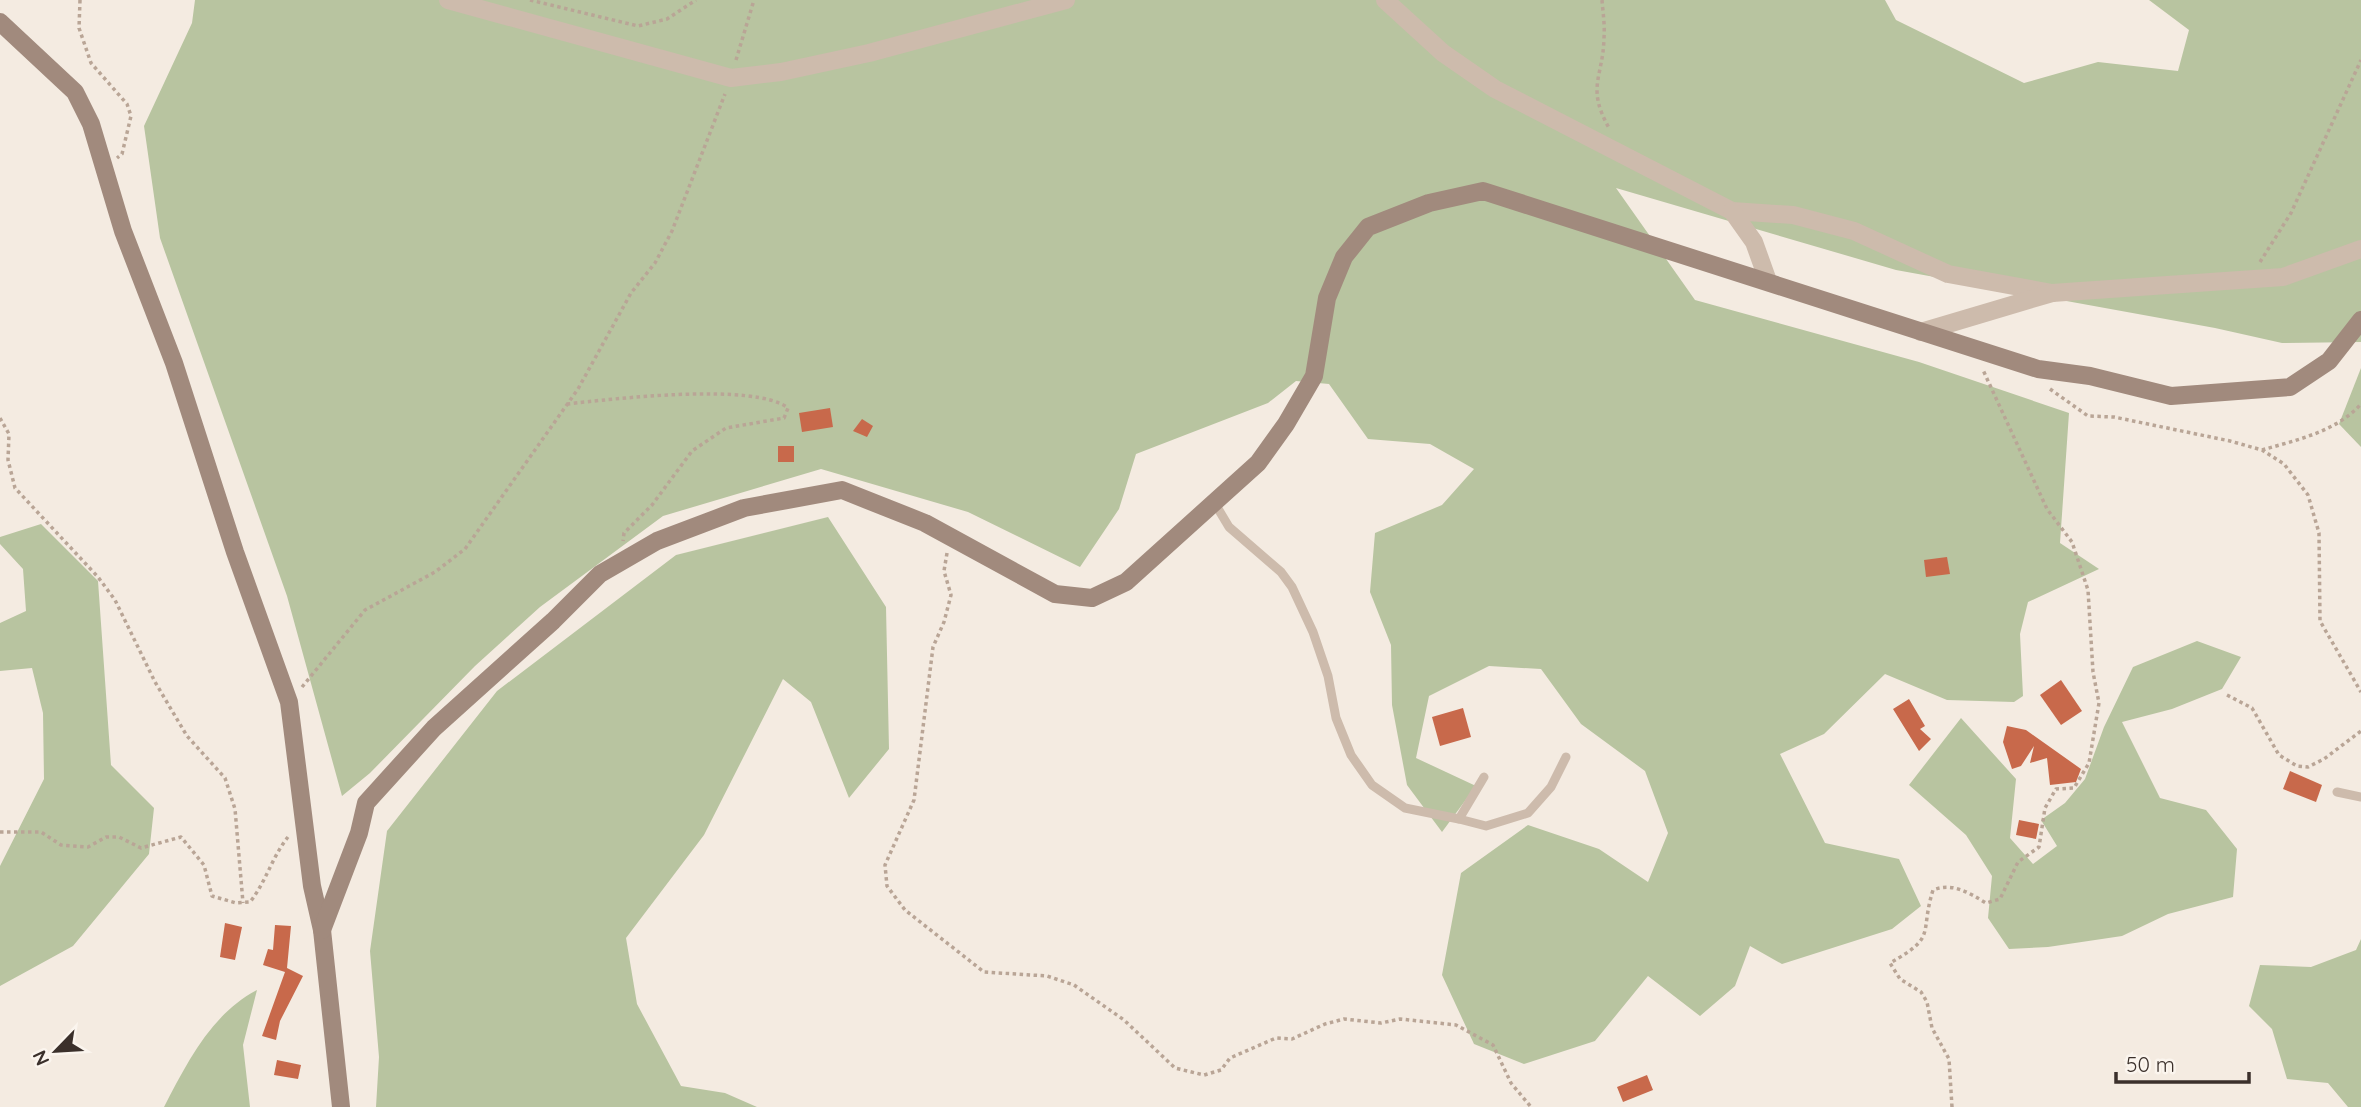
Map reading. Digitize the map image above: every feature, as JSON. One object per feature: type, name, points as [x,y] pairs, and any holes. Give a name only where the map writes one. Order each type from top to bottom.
[{"type":"street","points":[[448,0],[731,78],[780,72],[869,53],[1066,0]]},
{"type":"street","points":[[1385,0],[1443,53],[1495,89],[1732,211],[1793,215],[1854,231],[1948,274],[2052,293]]},
{"type":"street","points":[[0,22],[75,92],[91,124],[123,230],[174,363],[235,552],[289,702],[312,886],[322,930],[343,1105]]},
{"type":"street","points":[[322,930],[359,834],[366,803],[434,728],[553,621],[600,574],[657,541],[744,508],[842,490],[925,523],[1055,594],[1092,598],[1126,582],[1258,463],[1286,424],[1314,376],[1327,298],[1344,257],[1368,227],[1429,203],[1483,191],[2038,369],[2090,376],[2171,396],[2290,387],[2329,361],[2361,320]]},
{"type":"street","points":[[1732,211],[1754,242],[1768,281]]},
{"type":"street","points":[[1921,332],[2052,293],[2283,278],[2361,249]]},
{"type":"lane","points":[[1214,502],[1229,527],[1282,572],[1292,587],[1313,632],[1328,676],[1336,718],[1352,755],[1372,785],[1405,808],[1486,826],[1528,813],[1551,787],[1566,757]]},
{"type":"lane","points":[[1459,819],[1484,778]]},
{"type":"lane","points":[[2337,792],[2361,797]]},
{"type":"path","points":[[80,0],[79,29],[91,63],[127,104],[131,116],[122,154],[105,168]]},
{"type":"path","points":[[530,0],[638,26],[667,19],[696,0]]},
{"type":"path","points":[[289,702],[365,610],[435,572],[465,549],[567,404],[598,355],[631,293],[655,263],[672,231],[731,78],[754,0]]},
{"type":"path","points":[[1602,0],[1604,40],[1595,81],[1598,110],[1623,155]]},
{"type":"path","points":[[2257,266],[2291,214],[2361,60]]},
{"type":"path","points":[[1952,1107],[1949,1059],[1931,1028],[1927,1002],[1921,992],[1900,979],[1890,964],[1919,946],[1927,934],[1933,890],[1942,887],[1964,890],[1986,903],[2000,900],[2018,862],[2039,847],[2045,808],[2056,789],[2074,788],[2090,763],[2099,703],[2093,671],[2088,590],[2071,542],[2048,509],[1981,366],[1981,351]]},
{"type":"path","points":[[2038,369],[2052,392],[2088,416],[2114,417],[2262,450],[2284,464],[2308,495],[2319,533],[2320,621],[2361,692]]},
{"type":"path","points":[[567,404],[643,397],[748,396],[778,400],[788,408],[783,418],[726,428],[692,451],[652,505],[624,533],[619,563]]},
{"type":"path","points":[[2262,450],[2325,430],[2352,414],[2361,404]]},
{"type":"path","points":[[0,418],[9,434],[8,460],[15,488],[98,577],[115,600],[155,682],[187,736],[225,778],[235,809],[243,903]]},
{"type":"path","points":[[952,538],[944,571],[951,595],[944,622],[933,647],[914,800],[885,865],[887,886],[905,910],[984,972],[1047,976],[1074,985],[1124,1020],[1175,1068],[1204,1075],[1221,1070],[1230,1058],[1276,1038],[1292,1039],[1325,1024],[1345,1019],[1381,1023],[1400,1019],[1456,1025],[1493,1045],[1511,1083],[1531,1107]]},
{"type":"path","points":[[2227,695],[2252,708],[2279,755],[2297,766],[2308,767],[2325,759],[2361,731]]},
{"type":"path","points":[[0,832],[41,832],[61,845],[88,847],[106,837],[119,836],[142,848],[181,837],[204,865],[212,896],[243,903],[250,902],[261,888],[286,838],[305,821]]},
{"type":"green space","points":[[195,0],[1885,0],[1896,20],[2024,83],[2098,62],[2178,71],[2189,30],[2149,0],[2361,0],[2361,342],[2282,343],[2215,328],[1896,270],[1616,188],[1695,300],[1919,362],[2069,413],[2060,543],[2099,569],[2028,602],[2020,634],[2023,696],[2014,702],[1947,700],[1885,674],[1824,734],[1780,754],[1825,843],[1899,859],[1921,906],[1892,929],[1782,964],[1750,946],[1735,986],[1700,1016],[1648,976],[1595,1041],[1524,1064],[1474,1044],[1442,975],[1461,873],[1528,825],[1599,849],[1648,882],[1668,833],[1645,771],[1581,724],[1541,669],[1489,666],[1429,696],[1416,758],[1476,786],[1442,832],[1407,785],[1392,705],[1391,645],[1370,592],[1375,533],[1442,505],[1474,469],[1430,444],[1368,439],[1329,384],[1296,381],[1268,403],[1136,454],[1119,509],[1080,567],[968,512],[821,469],[663,516],[540,607],[475,666],[370,773],[342,796],[287,596],[160,238],[144,126],[192,23]]},
{"type":"green space","points":[[2361,368],[2361,447],[2339,424]]},
{"type":"green space","points":[[828,517],[886,607],[889,749],[849,798],[811,702],[783,679],[704,835],[626,938],[637,1004],[681,1086],[725,1093],[757,1107],[376,1107],[379,1057],[370,951],[387,831],[497,691],[676,555]]},
{"type":"green space","points":[[41,524],[98,581],[111,765],[154,808],[149,854],[73,946],[0,986],[0,866],[44,779],[43,713],[32,668],[0,671],[0,623],[26,611],[23,569],[0,544],[0,537]]},
{"type":"green space","points":[[2197,641],[2241,657],[2222,689],[2172,709],[2122,722],[2160,798],[2206,810],[2237,849],[2233,897],[2168,914],[2122,936],[2048,947],[2009,949],[1988,918],[1992,876],[1966,835],[1909,785],[1961,718],[2016,779],[2010,838],[2033,864],[2057,846],[2041,820],[2065,803],[2085,779],[2104,727],[2133,667]]},
{"type":"green space","points":[[2361,939],[2361,1107],[2348,1107],[2328,1083],[2287,1079],[2272,1029],[2249,1006],[2260,965],[2311,967],[2356,950]]},
{"type":"green space","points":[[257,990],[243,1045],[250,1107],[164,1107],[191,1057],[213,1026],[226,1012]]},
{"type":"building","points":[[830,408],[833,427],[802,432],[799,413]]},
{"type":"building","points":[[862,419],[873,426],[867,437],[853,431]]},
{"type":"building","points":[[778,446],[794,446],[794,462],[778,462]]},
{"type":"building","points":[[1947,557],[1950,574],[1926,577],[1924,560]]},
{"type":"building","points":[[2061,680],[2082,711],[2061,725],[2040,695]]},
{"type":"building","points":[[1909,699],[1925,726],[1920,729],[1931,739],[1919,751],[1893,709]]},
{"type":"building","points":[[1463,708],[1471,737],[1440,746],[1432,717]]},
{"type":"building","points":[[2007,726],[2026,730],[2081,769],[2076,782],[2050,785],[2047,758],[2030,763],[2034,746],[2021,766],[2012,769],[2003,742]]},
{"type":"building","points":[[2290,771],[2322,785],[2316,802],[2283,789]]},
{"type":"building","points":[[2019,820],[2039,824],[2036,839],[2016,835]]},
{"type":"building","points":[[225,923],[242,927],[235,960],[220,957]]},
{"type":"building","points":[[275,925],[291,926],[287,968],[303,976],[280,1021],[276,1040],[262,1036],[285,972],[263,965],[268,949],[273,950]]},
{"type":"building","points":[[277,1060],[301,1065],[298,1079],[274,1075]]},
{"type":"building","points":[[1647,1075],[1653,1090],[1623,1102],[1617,1087]]}]
